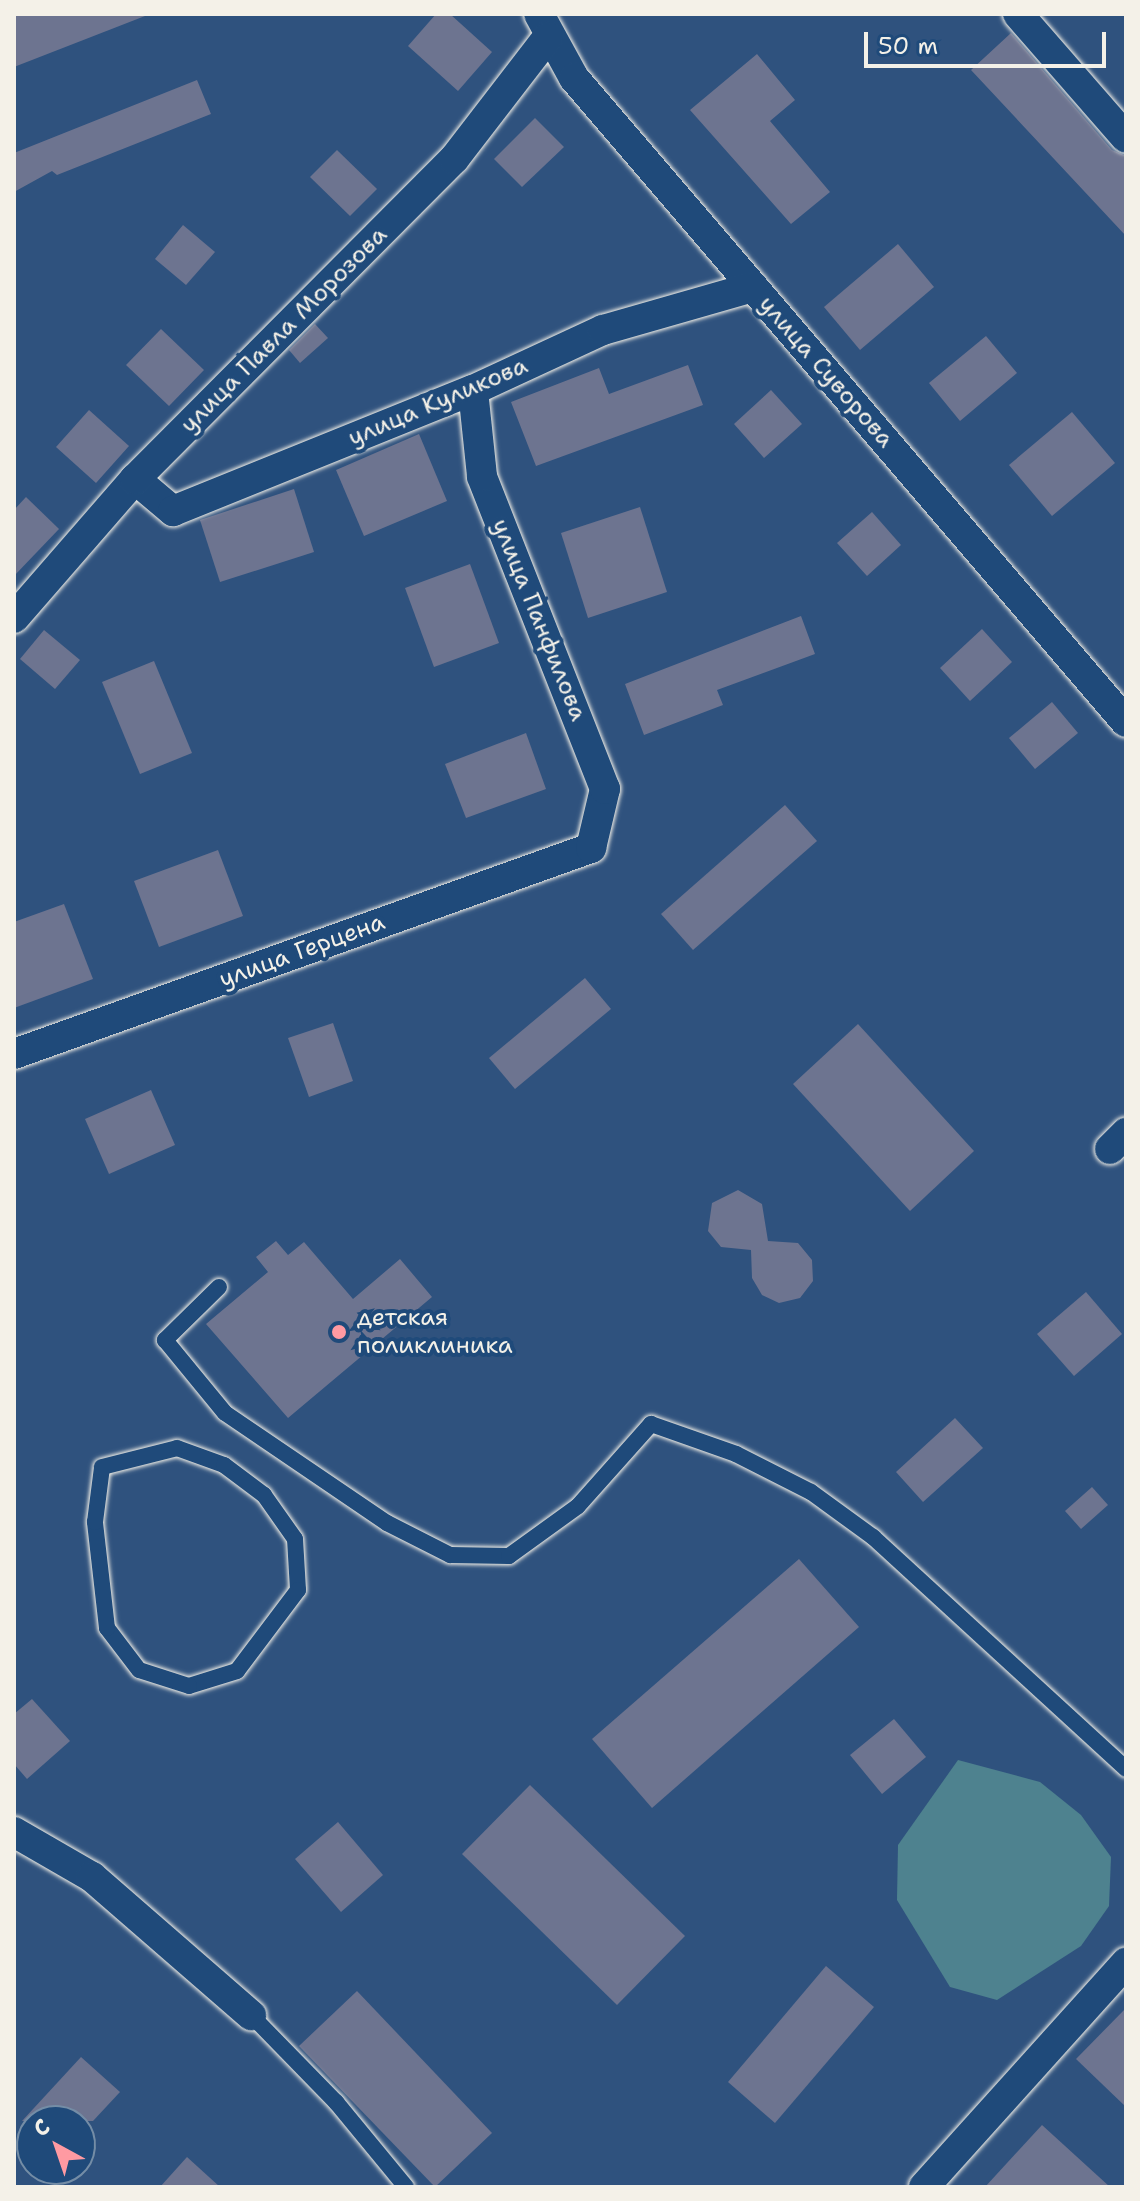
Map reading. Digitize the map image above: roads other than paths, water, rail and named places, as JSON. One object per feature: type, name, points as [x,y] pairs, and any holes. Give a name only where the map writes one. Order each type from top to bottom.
[{"type":"street","points":[[1018,14],[1126,138]]},
{"type":"street","name":"улица Суворова","points":[[543,25],[574,78],[1126,722]]},
{"type":"street","name":"улица Павла Морозова","points":[[14,618],[135,479],[454,159],[543,25]]},
{"type":"street","name":"улица Куликова","points":[[135,479],[173,511],[473,390],[603,330],[753,287]]},
{"type":"street","name":"улица Панфилова","points":[[473,390],[482,476],[605,789],[591,848]]},
{"type":"street","name":"улица Герцена","points":[[14,1054],[591,848]]},
{"type":"street","points":[[14,1832],[92,1877],[251,2015]]},
{"type":"street","points":[[924,2187],[1126,1963]]},
{"type":"lane","points":[[219,1287],[165,1340],[225,1413],[387,1523],[450,1555],[509,1556],[578,1506],[651,1424],[736,1454],[811,1492],[873,1537],[1126,1769]]},
{"type":"lane","points":[[177,1448],[212,1460],[264,1495],[295,1539],[298,1590],[237,1671],[189,1686],[139,1670],[107,1628],[95,1522],[102,1467],[177,1448]]},
{"type":"lane","points":[[251,2015],[336,2102],[406,2187]]},
{"type":"place","name":"детская поликлиника","points":[[339,1332]]}]
